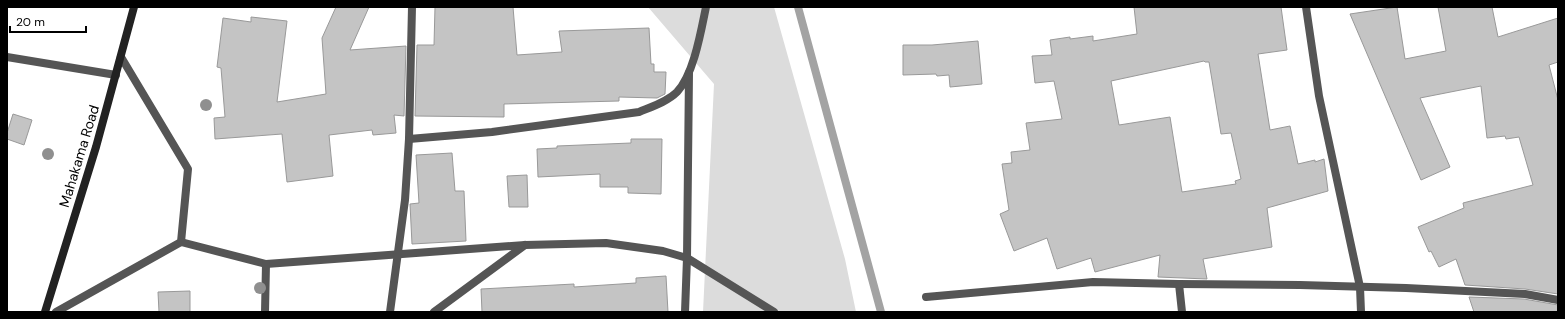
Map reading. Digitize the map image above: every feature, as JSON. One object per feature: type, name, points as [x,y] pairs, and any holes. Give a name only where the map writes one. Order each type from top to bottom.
[{"type":"street","name":"Mahakama Road","points":[[45,312],[96,147],[134,7]]},
{"type":"street","points":[[390,312],[405,200],[409,139],[412,7]]},
{"type":"street","points":[[409,139],[492,132],[639,112],[660,104],[677,92],[689,72],[701,31],[706,7]]},
{"type":"street","points":[[1306,7],[1318,96],[1360,287],[1361,312]]},
{"type":"street","points":[[7,57],[116,75]]},
{"type":"street","points":[[121,57],[188,169],[181,242]]},
{"type":"street","points":[[684,312],[687,258],[689,72]]},
{"type":"street","points":[[56,312],[181,242],[266,264],[525,244],[606,243],[663,251],[687,258],[774,312]]},
{"type":"street","points":[[434,312],[525,244]]},
{"type":"street","points":[[265,312],[266,264]]},
{"type":"street","points":[[926,297],[1093,282],[1360,287],[1524,294],[1558,300]]},
{"type":"street","points":[[1179,284],[1182,312]]},
{"type":"shaded area","points":[[648,7],[774,7],[845,259],[856,312],[703,312],[714,84]]},
{"type":"building","points":[[336,7],[369,7],[350,50],[406,46],[404,116],[394,115],[396,133],[373,135],[372,130],[329,135],[333,176],[287,182],[282,134],[215,139],[214,118],[225,117],[221,68],[217,67],[223,18],[251,22],[251,17],[287,21],[277,102],[326,94],[322,38]]},
{"type":"building","points":[[435,7],[513,7],[517,55],[562,52],[559,31],[649,28],[651,64],[654,64],[654,72],[666,72],[665,94],[657,98],[619,97],[619,101],[504,104],[504,117],[415,116],[417,45],[434,45]]},
{"type":"building","points":[[1134,7],[1281,7],[1287,50],[1258,54],[1270,130],[1290,126],[1298,164],[1315,160],[1315,162],[1324,159],[1328,191],[1267,208],[1272,247],[1203,259],[1207,279],[1158,277],[1160,255],[1095,272],[1091,258],[1057,269],[1047,238],[1014,251],[1000,214],[1009,210],[1002,164],[1012,163],[1011,152],[1030,150],[1026,123],[1062,119],[1054,81],[1035,83],[1032,56],[1052,55],[1050,40],[1093,36],[1093,41],[1137,34]],"holes":[[[1209,62],[1221,134],[1231,133],[1241,179],[1235,181],[1236,184],[1182,192],[1170,117],[1119,125],[1111,81]]]},
{"type":"building","points":[[1397,7],[1405,59],[1446,51],[1438,7],[1492,7],[1498,37],[1558,18],[1558,62],[1549,65],[1558,100],[1558,294],[1525,289],[1465,285],[1456,259],[1439,267],[1431,251],[1429,252],[1418,227],[1464,208],[1463,203],[1533,185],[1519,137],[1506,139],[1505,136],[1487,138],[1481,86],[1420,98],[1450,167],[1421,180],[1350,14]]},
{"type":"building","points":[[978,41],[982,84],[950,87],[949,75],[903,75],[903,45],[932,45]]},
{"type":"building","points":[[13,114],[32,120],[24,145],[7,139],[7,133]]},
{"type":"building","points":[[631,139],[662,139],[661,194],[628,193],[628,187],[600,187],[600,174],[538,177],[537,149],[557,148],[557,146],[631,143]]},
{"type":"building","points":[[452,153],[455,191],[464,191],[466,241],[412,244],[410,204],[419,203],[416,155]]},
{"type":"building","points":[[527,175],[528,207],[509,207],[507,176]]},
{"type":"building","points":[[666,276],[668,312],[482,312],[481,289],[574,284],[574,287],[636,283],[636,278]]},
{"type":"building","points":[[190,291],[190,312],[159,312],[158,292]]},
{"type":"building","points":[[1469,297],[1524,299],[1558,305],[1558,312],[1474,312]]},
{"type":"waterway","points":[[798,7],[881,312]]}]
